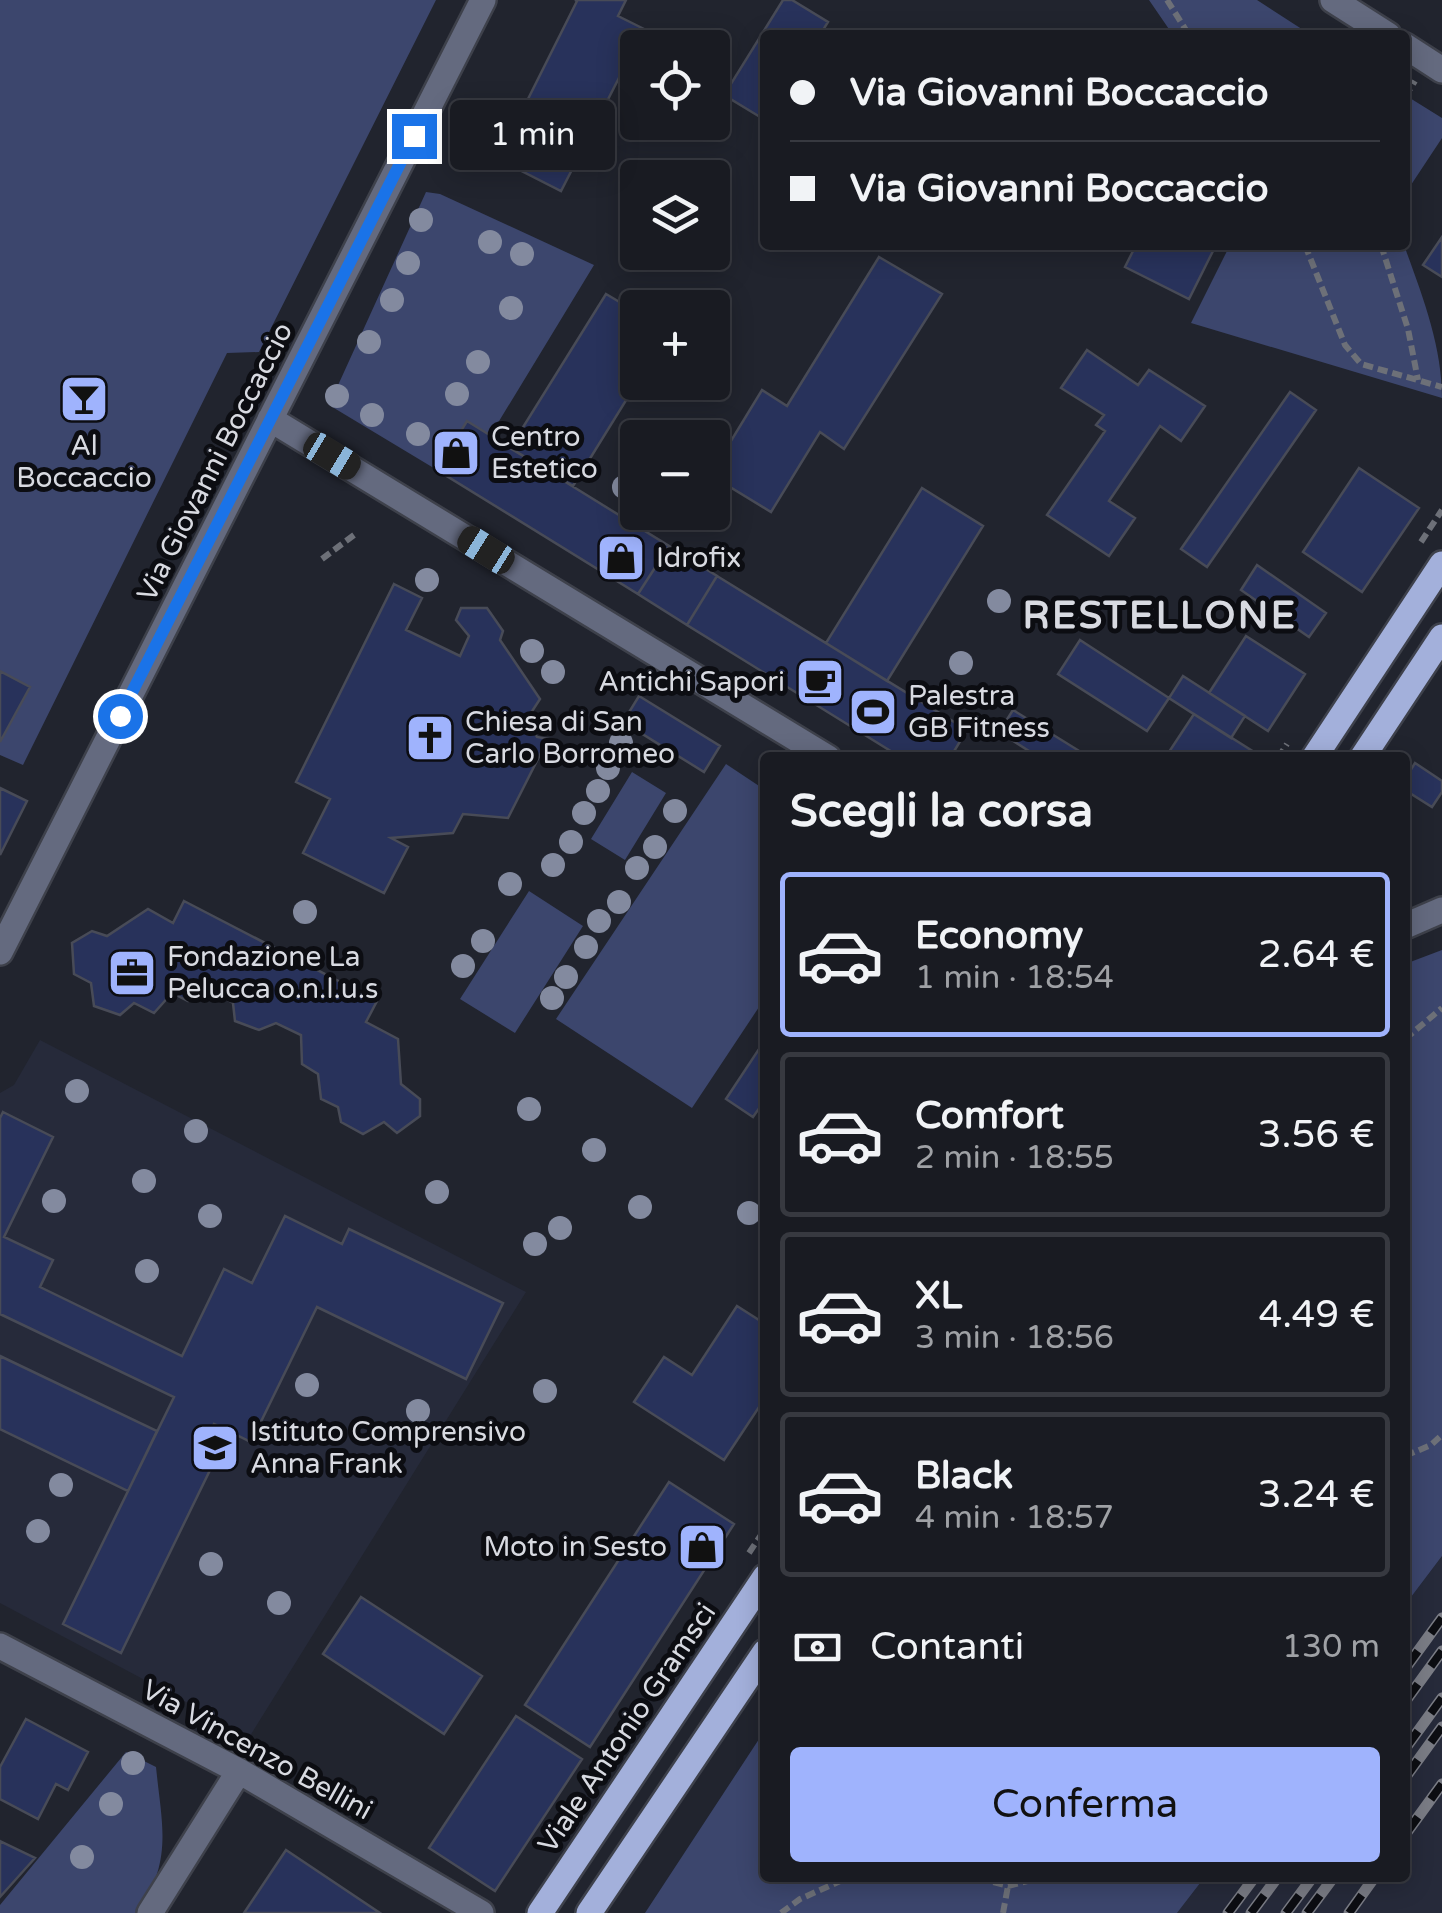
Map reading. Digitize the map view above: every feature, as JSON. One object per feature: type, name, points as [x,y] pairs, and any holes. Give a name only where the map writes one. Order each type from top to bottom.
[{"type":"main road","points":[[1318,752],[1442,564]]},
{"type":"main road","points":[[1366,752],[1442,637]]},
{"type":"main road","name":"Viale Antonio Gramsci","points":[[540,1913],[760,1584]]},
{"type":"main road","points":[[590,1913],[760,1659]]},
{"type":"street","name":"Via Giovanni Boccaccio","points":[[0,952],[482,0]]},
{"type":"street","points":[[1334,0],[1380,30]]},
{"type":"street","points":[[1410,49],[1442,70]]},
{"type":"street","points":[[270,419],[818,752]]},
{"type":"street","points":[[1410,924],[1442,910]]},
{"type":"street","name":"Via Vincenzo Bellini","points":[[0,1646],[239,1771],[481,1913]]},
{"type":"street","points":[[150,1913],[239,1771]]},
{"type":"path","points":[[1168,0],[1185,30]]},
{"type":"path","points":[[1308,250],[1344,346],[1361,364],[1442,387]]},
{"type":"path","points":[[1384,250],[1408,329],[1418,380]]},
{"type":"path","points":[[322,560],[358,532]]},
{"type":"path","points":[[1410,1036],[1442,1008]]},
{"type":"path","points":[[1410,1454],[1431,1445],[1442,1435]]},
{"type":"path","points":[[781,1913],[838,1882]]},
{"type":"path","points":[[994,1882],[1008,1886],[1024,1882]]},
{"type":"path","points":[[1003,1913],[1008,1886]]},
{"type":"shaded area","points":[[0,0],[436,0],[259,352],[227,353],[23,765],[0,755]]},
{"type":"shaded area","points":[[1149,0],[1257,0],[1303,30],[1170,30]]},
{"type":"shaded area","points":[[1410,98],[1442,118],[1442,138],[1410,186]]},
{"type":"shaded area","points":[[426,192],[440,194],[594,265],[490,436],[467,421],[437,470],[329,405]]},
{"type":"shaded area","points":[[1228,250],[1406,250],[1435,339],[1442,398],[1191,323]]},
{"type":"shaded area","points":[[726,764],[760,787],[760,1006],[692,1108],[556,1019]]},
{"type":"shaded area","points":[[632,772],[666,793],[625,860],[591,839]]},
{"type":"shaded area","points":[[529,891],[583,926],[515,1033],[460,999]]},
{"type":"shaded area","points":[[1442,950],[1442,1556],[1410,1598],[1410,962]]},
{"type":"shaded area","name":"Istituto Comprensivo Anna Frank","points":[[40,1040],[526,1292],[250,1736],[0,1603],[0,1093],[14,1085]]},
{"type":"shaded area","points":[[1442,1556],[1442,1913],[1177,1913],[1201,1882],[1410,1882],[1410,1598]]},
{"type":"shaded area","points":[[760,1738],[760,1882],[1201,1882],[1177,1913],[645,1913]]},
{"type":"shaded area","points":[[126,1752],[156,1767],[162,1825],[161,1859],[138,1913],[0,1913],[0,1905]]},
{"type":"building","points":[[626,0],[618,16],[644,29],[620,30],[620,76],[561,191],[498,159],[577,1]]},
{"type":"building","points":[[783,0],[792,0],[828,22],[823,30],[764,30]]},
{"type":"building","points":[[760,37],[760,117],[730,99],[730,85]]},
{"type":"building","points":[[1442,237],[1442,277],[1423,265]]},
{"type":"building","points":[[1134,250],[1214,250],[1189,299],[1125,267]]},
{"type":"building","points":[[879,257],[942,294],[844,449],[820,432],[771,512],[730,487],[730,442],[762,390],[787,406]]},
{"type":"building","points":[[606,294],[620,302],[620,400],[626,400],[573,486],[510,448]]},
{"type":"building","points":[[1087,350],[1138,385],[1149,370],[1205,406],[1181,441],[1160,426],[1109,501],[1135,518],[1109,556],[1047,515],[1105,431],[1096,425],[1104,415],[1061,388]]},
{"type":"building","points":[[1290,392],[1316,410],[1207,567],[1181,549]]},
{"type":"building","points":[[467,421],[620,516],[620,530],[643,530],[669,546],[638,594],[437,470]]},
{"type":"building","points":[[1359,468],[1419,508],[1362,592],[1303,552]]},
{"type":"building","points":[[922,488],[983,526],[887,681],[826,643]]},
{"type":"building","points":[[669,546],[717,576],[687,625],[638,594]]},
{"type":"building","points":[[1257,565],[1326,613],[1309,637],[1241,590]]},
{"type":"building","points":[[717,576],[967,730],[954,752],[892,752],[687,625]]},
{"type":"building","name":"Chiesa di San Carlo Borromeo","points":[[394,584],[422,598],[406,630],[460,656],[469,636],[456,620],[461,608],[487,608],[503,631],[500,640],[540,699],[527,719],[537,737],[548,739],[508,818],[463,814],[453,833],[391,838],[408,847],[384,893],[303,853],[330,799],[296,782]]},
{"type":"building","points":[[1246,636],[1305,674],[1268,731],[1209,693]]},
{"type":"building","points":[[1080,640],[1169,698],[1147,731],[1058,674]]},
{"type":"building","points":[[0,671],[30,687],[0,742]]},
{"type":"building","points":[[1183,676],[1245,716],[1231,738],[1169,698]]},
{"type":"building","points":[[639,696],[720,746],[704,772],[623,722]]},
{"type":"building","points":[[1013,710],[1081,752],[1031,752],[999,732]]},
{"type":"building","points":[[1194,714],[1254,752],[1169,752]]},
{"type":"building","points":[[1415,763],[1442,781],[1442,792],[1432,807],[1410,793],[1410,771]]},
{"type":"building","points":[[0,788],[27,801],[0,855]]},
{"type":"building","points":[[184,901],[377,1001],[366,1022],[398,1039],[401,1084],[420,1099],[420,1116],[397,1133],[384,1122],[363,1134],[341,1122],[338,1107],[321,1099],[318,1074],[302,1064],[301,1035],[276,1023],[259,1030],[235,1021],[233,1003],[206,988],[188,1001],[172,993],[154,1013],[134,1003],[120,1015],[94,1006],[91,983],[74,974],[72,943],[92,931],[107,936],[148,909],[173,923]]},
{"type":"building","points":[[760,1048],[760,1107],[753,1117],[726,1099]]},
{"type":"building","points":[[3,1112],[53,1137],[4,1237],[53,1260],[40,1287],[182,1356],[224,1269],[252,1283],[285,1216],[342,1244],[349,1229],[503,1303],[466,1379],[317,1307],[251,1442],[214,1424],[196,1461],[211,1468],[121,1653],[63,1624],[174,1397],[0,1314]]},
{"type":"building","points":[[737,1306],[760,1321],[760,1406],[724,1460],[634,1402],[664,1357],[692,1375]]},
{"type":"building","points":[[0,1356],[157,1431],[128,1491],[0,1429]]},
{"type":"building","points":[[669,1482],[734,1524],[590,1747],[525,1705]]},
{"type":"building","points":[[361,1597],[482,1676],[444,1734],[323,1654]]},
{"type":"building","points":[[516,1716],[582,1759],[495,1891],[429,1848]]},
{"type":"building","points":[[26,1719],[88,1752],[68,1790],[56,1784],[38,1819],[0,1799],[0,1767]]},
{"type":"building","points":[[0,1841],[35,1858],[0,1897]]},
{"type":"building","points":[[286,1850],[380,1913],[244,1913]]},
{"type":"railway","points":[[1410,1662],[1442,1618]]},
{"type":"railway","points":[[1410,1695],[1442,1651]]},
{"type":"railway","points":[[1410,1742],[1442,1698]]},
{"type":"railway","points":[[1410,1771],[1442,1727]]},
{"type":"railway","points":[[1410,1828],[1442,1784]]},
{"type":"railway","points":[[1228,1913],[1251,1882]]},
{"type":"railway","points":[[1251,1913],[1274,1882]]},
{"type":"railway","points":[[1286,1913],[1309,1882]]},
{"type":"railway","points":[[1307,1913],[1330,1882]]},
{"type":"railway","points":[[1349,1913],[1371,1882]]},
{"type":"place","name":"Al Boccaccio","points":[[84,399]]},
{"type":"place","name":"Centro Estetico","points":[[456,453]]},
{"type":"place","name":"Idrofix","points":[[621,558]]},
{"type":"place","name":"Antichi Sapori","points":[[820,682]]},
{"type":"place","name":"Palestra GB Fitness","points":[[873,712]]},
{"type":"place","name":"Chiesa di San Carlo Borromeo","points":[[430,738]]},
{"type":"place","name":"Fondazione La Pelucca o.n.l.u.s","points":[[132,973]]},
{"type":"place","name":"Istituto Comprensivo Anna Frank","points":[[215,1448]]},
{"type":"place","name":"Moto in Sesto","points":[[702,1547]]},
{"type":"district","name":"RESTELLONE","points":[[1160,616]]},
{"type":"route","points":[[120,716],[414,136]]}]
